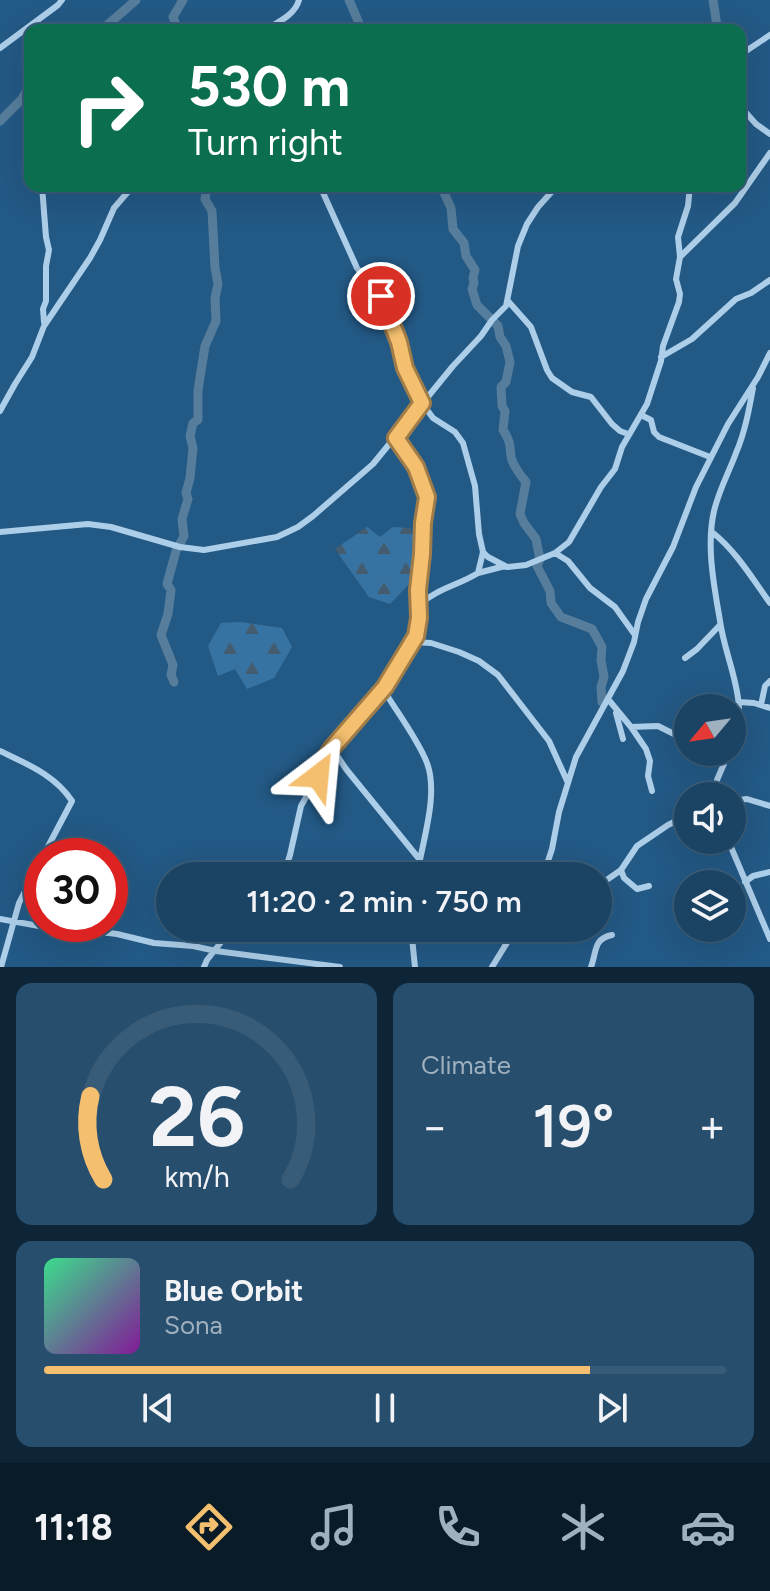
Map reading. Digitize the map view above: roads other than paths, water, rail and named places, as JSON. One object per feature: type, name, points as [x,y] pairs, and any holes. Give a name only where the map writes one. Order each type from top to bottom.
[{"type":"street","points":[[32,24],[62,0]]},
{"type":"street","points":[[274,24],[294,10],[299,0]]},
{"type":"street","points":[[0,48],[24,30]]},
{"type":"street","points":[[746,51],[770,35]]},
{"type":"street","points":[[746,113],[770,134]]},
{"type":"street","points":[[746,187],[770,153]]},
{"type":"street","points":[[42,192],[49,250],[44,326]]},
{"type":"street","points":[[0,411],[32,357],[44,326],[90,258],[114,208],[128,192]]},
{"type":"street","points":[[323,192],[352,260],[384,302],[405,368],[422,403],[433,418],[455,432],[463,443],[475,486],[483,552],[478,573]]},
{"type":"street","points":[[0,532],[88,524],[204,550],[277,537],[298,527],[365,472],[503,310],[508,301],[518,246],[527,224],[552,192]]},
{"type":"street","points":[[419,605],[432,594],[478,573],[505,566],[526,565],[555,553],[569,542],[595,496],[615,469],[628,434],[652,390],[680,298],[676,279],[680,257],[678,237],[689,192]]},
{"type":"street","points":[[680,257],[743,192]]},
{"type":"street","points":[[661,357],[692,339],[736,299],[770,280]]},
{"type":"street","points":[[508,301],[531,327],[552,378],[572,392],[591,397],[612,424],[628,434]]},
{"type":"street","points":[[548,862],[559,812],[581,745],[630,656],[646,599],[673,547],[710,457],[770,353]]},
{"type":"street","points":[[738,694],[720,625],[712,563],[712,532],[714,510],[742,437],[754,384]]},
{"type":"street","points":[[641,415],[651,420],[659,437],[710,457]]},
{"type":"street","points":[[288,862],[301,806],[332,748],[385,687],[413,642],[418,627],[419,577],[427,497],[416,467],[396,438]]},
{"type":"street","points":[[712,532],[748,570],[770,603]]},
{"type":"street","points":[[568,561],[569,542]]},
{"type":"street","points":[[483,552],[505,566]]},
{"type":"street","points":[[555,553],[568,561],[590,588],[615,607],[635,635]]},
{"type":"street","points":[[685,658],[720,625]]},
{"type":"street","points":[[413,642],[421,641],[459,652],[479,661],[498,675],[549,741],[568,783]]},
{"type":"street","points":[[761,705],[765,686],[770,681]]},
{"type":"street","points":[[385,687],[429,770],[431,797],[420,860]]},
{"type":"street","points":[[608,699],[646,749],[652,791]]},
{"type":"street","points":[[746,703],[770,708]]},
{"type":"street","points":[[615,709],[623,739]]},
{"type":"street","points":[[631,727],[658,726],[674,734]]},
{"type":"street","points":[[332,748],[420,860]]},
{"type":"street","points":[[0,751],[47,774],[72,801],[52,838]]},
{"type":"street","points":[[746,799],[770,806]]},
{"type":"street","points":[[612,876],[621,870],[637,846],[674,822]]},
{"type":"street","points":[[621,870],[624,878],[637,889],[649,886]]},
{"type":"street","points":[[746,881],[770,872]]},
{"type":"street","points":[[746,884],[768,927],[770,939]]},
{"type":"street","points":[[1,967],[24,893]]},
{"type":"street","points":[[0,919],[50,928],[117,934],[143,942],[340,967]]},
{"type":"street","points":[[204,967],[220,942]]},
{"type":"street","points":[[412,942],[415,967]]},
{"type":"street","points":[[492,967],[507,942]]},
{"type":"street","points":[[591,967],[598,942]]},
{"type":"waterway","points":[[109,24],[136,0]]},
{"type":"waterway","points":[[176,24],[173,17],[183,0]]},
{"type":"waterway","points":[[349,0],[359,24]]},
{"type":"waterway","points":[[713,0],[717,24]]},
{"type":"waterway","points":[[0,121],[24,96]]},
{"type":"waterway","points":[[174,682],[171,675],[173,665],[161,635],[171,590],[167,584],[176,551],[184,536],[182,519],[188,499],[186,493],[193,448],[190,436],[193,423],[198,420],[198,390],[205,346],[216,321],[218,284],[212,211],[205,199],[206,192]]},
{"type":"waterway","points":[[444,192],[451,208],[453,229],[464,243],[466,256],[475,270],[472,289],[477,305],[498,326],[510,362],[506,382],[501,387],[505,411],[503,430],[512,460],[526,482],[520,514],[536,539],[540,559],[537,566],[550,591],[551,603],[561,617],[592,629],[602,647],[602,702]]}]
